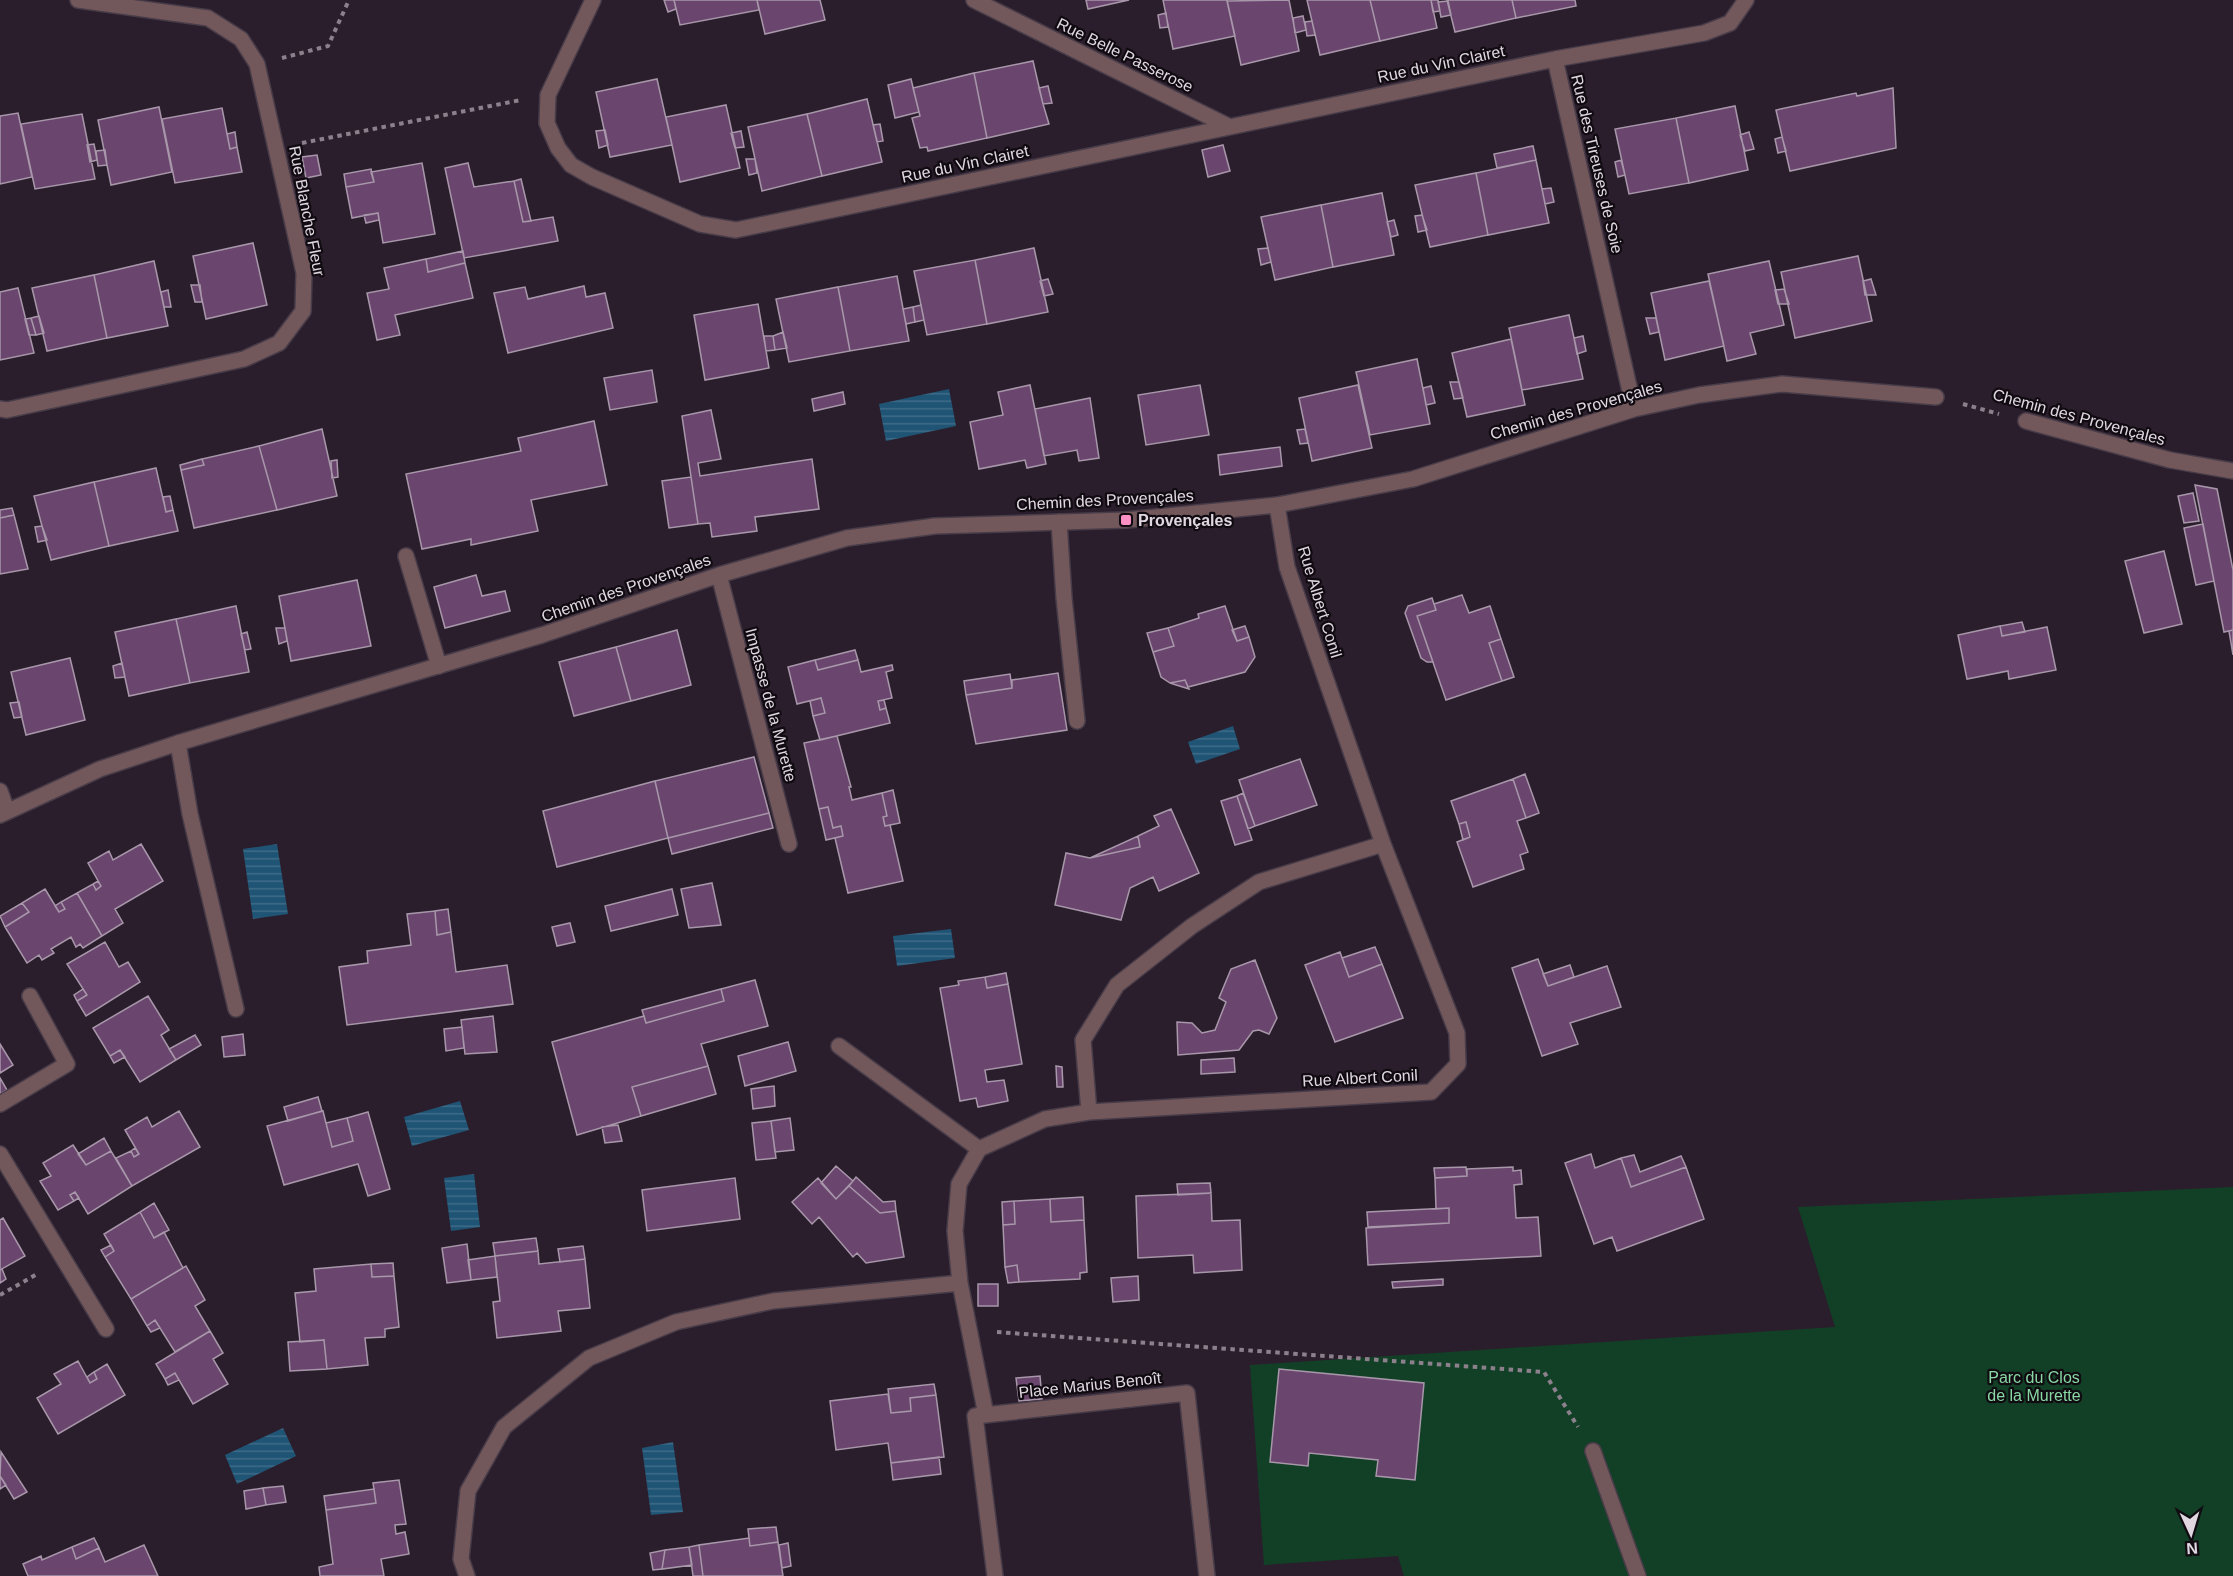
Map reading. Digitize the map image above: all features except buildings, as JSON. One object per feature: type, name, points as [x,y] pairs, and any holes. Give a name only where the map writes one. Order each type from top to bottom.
[{"type":"street","name":"Rue Blanche Fleur","points":[[0,409],[7,410],[243,359],[279,343],[303,310],[304,273],[257,64],[241,39],[208,18],[78,0]]},
{"type":"street","name":"Rue du Vin Clairet","points":[[593,0],[548,95],[547,123],[558,148],[571,165],[592,177],[700,224],[736,230],[1555,58]]},
{"type":"street","name":"Rue Belle Passerose","points":[[974,0],[1228,126]]},
{"type":"street","name":"Rue des Tireuses de Soie","points":[[1634,409],[1555,58],[1704,33],[1730,23],[1746,0]]},
{"type":"street","name":"Chemin des Provençales","points":[[4,813],[100,770],[178,743],[542,635],[719,575],[847,538],[935,526],[1126,520],[1277,505],[1413,479],[1634,409],[1699,394],[1782,384],[1936,397]]},
{"type":"street","name":"Chemin des Provençales","points":[[2026,421],[2170,460],[2233,471]]},
{"type":"street","name":"Rue Albert Conil","points":[[979,1149],[1045,1119],[1089,1112],[1431,1092],[1458,1064],[1456,1033],[1383,844],[1287,567],[1277,505]]},
{"type":"street","points":[[1059,522],[1064,598],[1077,721]]},
{"type":"street","points":[[406,556],[440,666]]},
{"type":"street","name":"Impasse de la Murette","points":[[719,575],[789,844]]},
{"type":"street","points":[[178,743],[190,814],[236,1009]]},
{"type":"street","points":[[0,791],[4,813]]},
{"type":"street","points":[[1089,1112],[1083,1040],[1117,984],[1192,926],[1259,882],[1383,844]]},
{"type":"street","points":[[0,1104],[68,1065],[30,996]]},
{"type":"street","points":[[839,1046],[979,1149],[959,1184],[955,1231],[960,1283],[986,1415],[975,1416],[995,1576]]},
{"type":"street","points":[[0,1154],[106,1329]]},
{"type":"street","points":[[467,1576],[462,1559],[468,1491],[504,1427],[589,1358],[676,1322],[773,1301],[960,1283]]},
{"type":"street","name":"Place Marius Benoît","points":[[986,1415],[1187,1393],[1207,1576]]},
{"type":"street","points":[[1593,1450],[1638,1576]]},
{"type":"path","points":[[257,64],[328,46],[350,0]]},
{"type":"path","points":[[276,148],[548,95]]},
{"type":"path","name":"Chemin des Provençales","points":[[1936,397],[2026,421]]},
{"type":"path","points":[[0,1295],[63,1259]]},
{"type":"path","points":[[969,1330],[1544,1372],[1593,1450]]},
{"type":"green space","name":"Parc du Clos de la Murette","points":[[2233,1187],[2233,1576],[1404,1576],[1398,1556],[1264,1565],[1250,1365],[1835,1327],[1798,1207]]},
{"type":"water","points":[[949,389],[956,426],[886,441],[879,404]]},
{"type":"water","points":[[1233,726],[1240,749],[1196,764],[1188,742]]},
{"type":"water","points":[[277,844],[288,914],[253,919],[243,849]]},
{"type":"water","points":[[951,929],[955,958],[897,966],[893,936]]},
{"type":"water","points":[[460,1101],[469,1130],[412,1146],[404,1117]]},
{"type":"water","points":[[474,1174],[480,1227],[451,1231],[444,1178]]},
{"type":"water","points":[[283,1428],[296,1456],[237,1484],[225,1455]]},
{"type":"water","points":[[673,1442],[683,1512],[651,1515],[642,1448]]},
{"type":"place","name":"Provençales","points":[[1126,520]]}]
